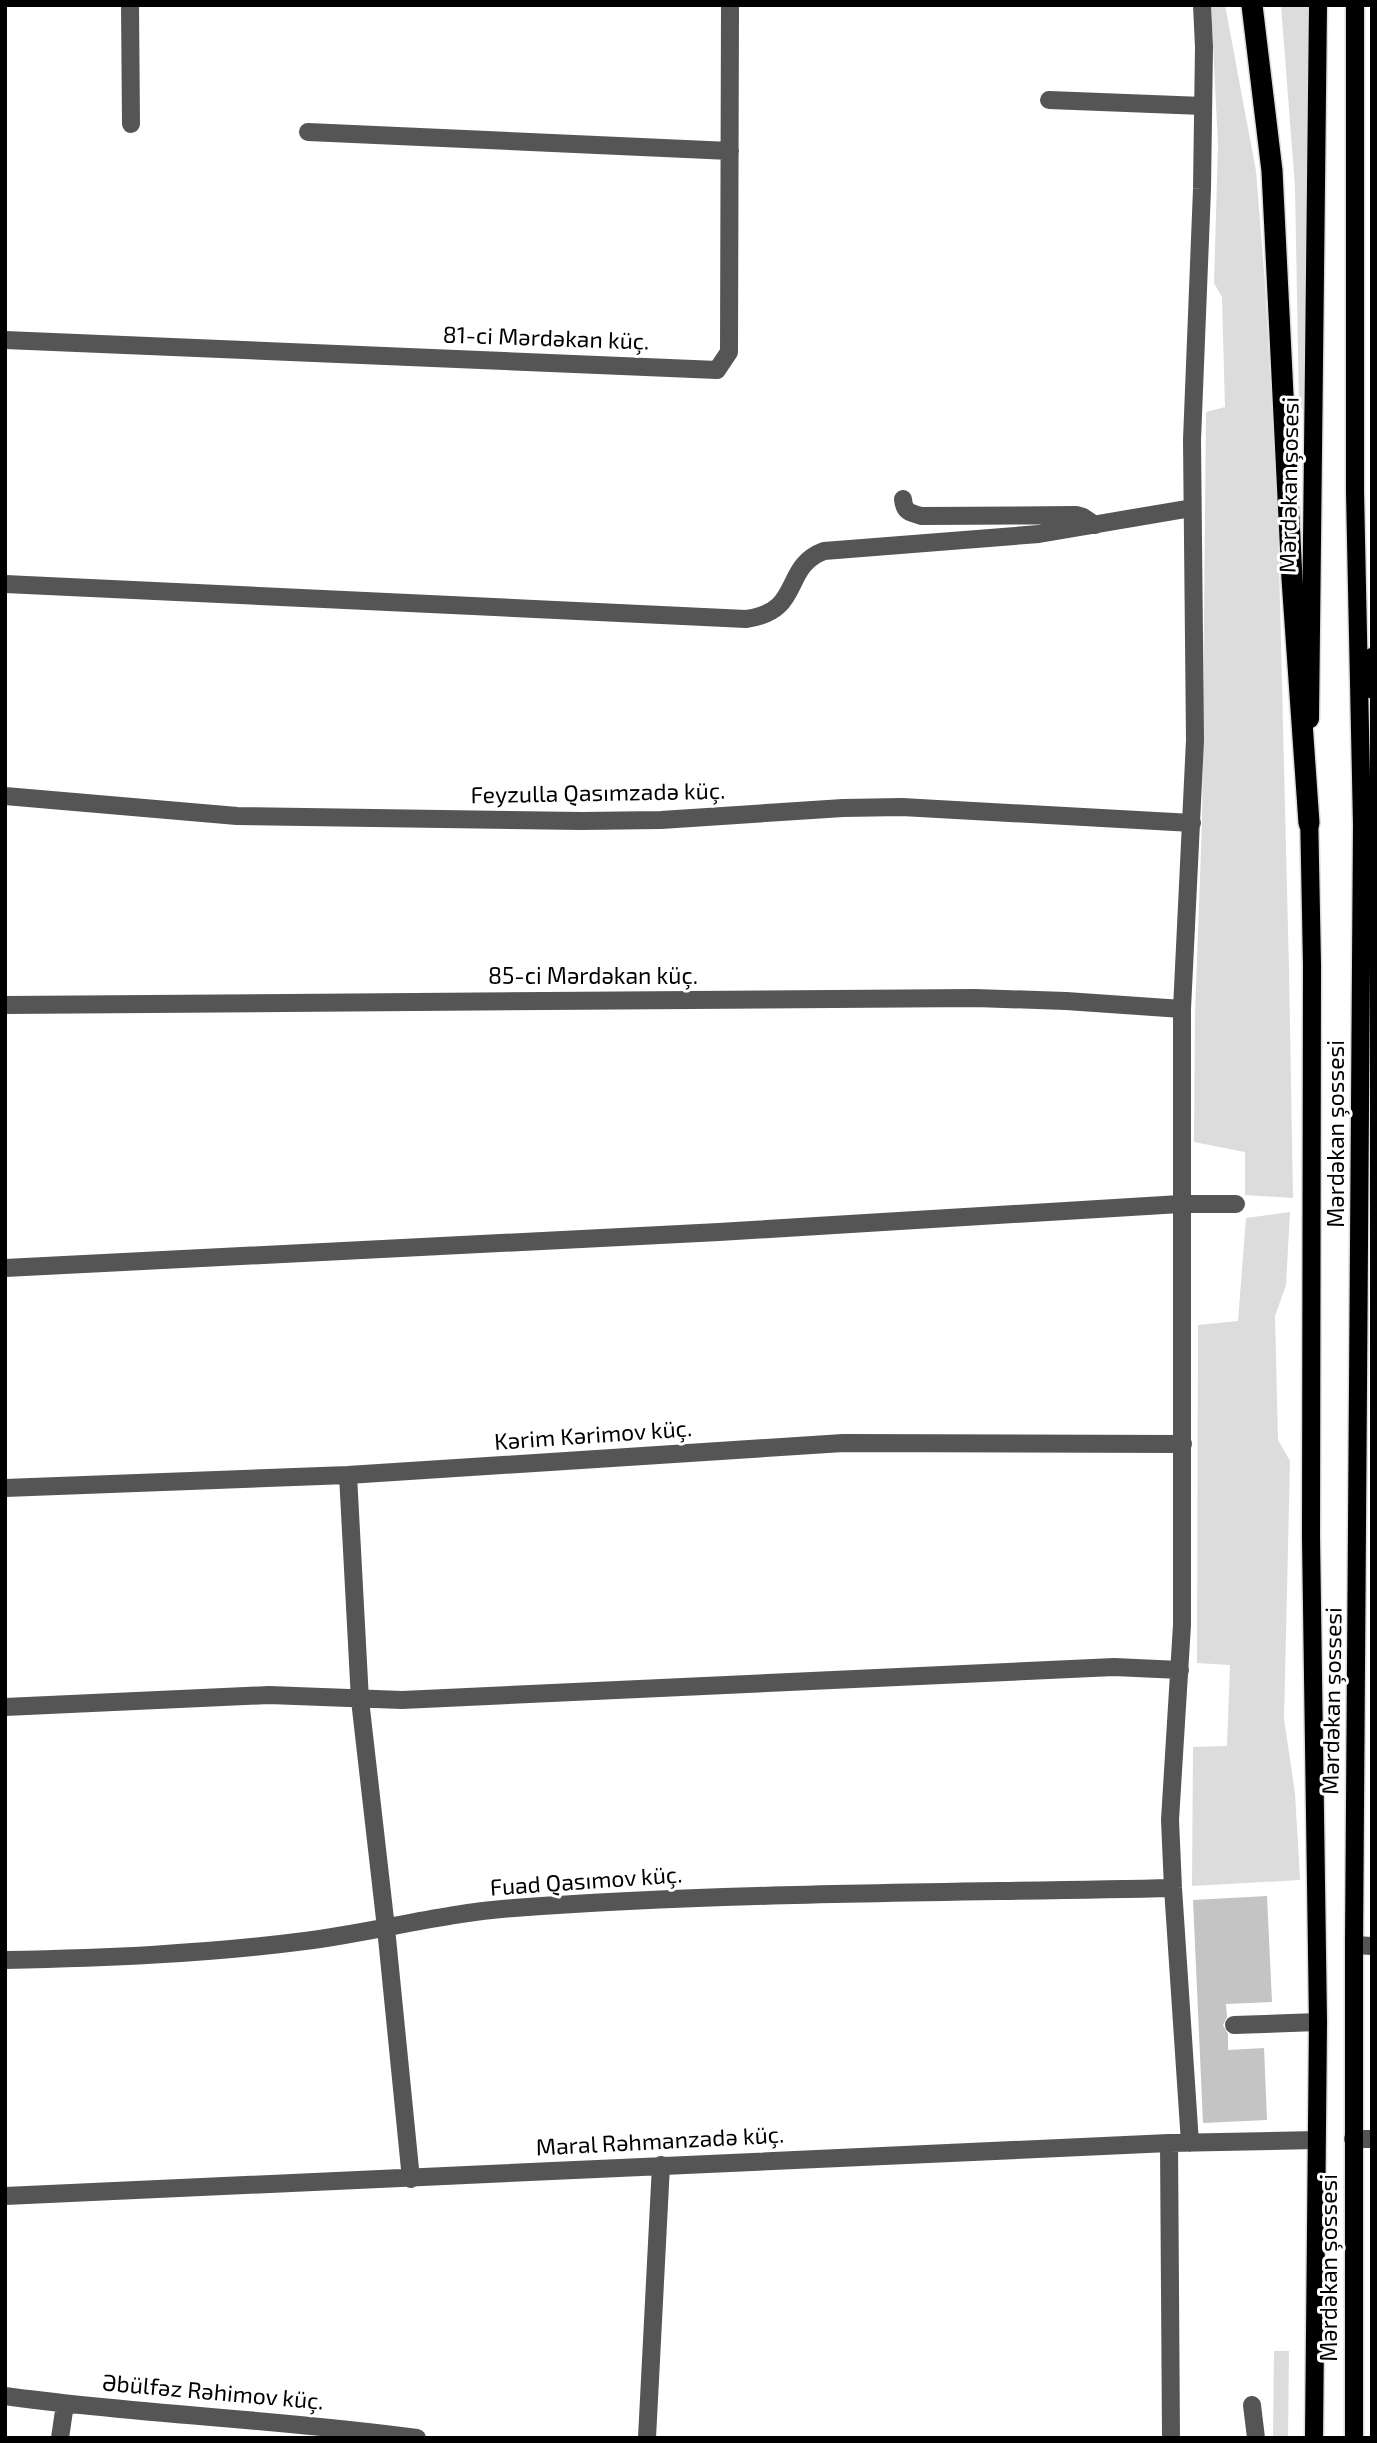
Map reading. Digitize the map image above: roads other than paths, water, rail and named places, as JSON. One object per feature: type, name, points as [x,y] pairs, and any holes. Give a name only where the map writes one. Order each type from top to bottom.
[{"type":"highway","points":[[1252,5],[1272,171],[1292,579],[1309,823]]},
{"type":"main road","name":"Mərdəkan şosesi","points":[[1312,965],[1309,823],[1318,5]]},
{"type":"main road","points":[[1355,5],[1356,492],[1362,825]]},
{"type":"main road","points":[[1362,825],[1372,657]]},
{"type":"main road","name":"Mərdəkan şossesi","points":[[1354,2438],[1353,2139],[1363,1945],[1362,825]]},
{"type":"main road","name":"Mərdəkan şossesi","points":[[1312,965],[1311,1537],[1318,2022],[1314,2438]]},
{"type":"main road","points":[[1353,2411],[1370,2438]]},
{"type":"street","points":[[130,5],[131,124]]},
{"type":"street","name":"81-ci Mərdəkan küç.","points":[[5,340],[716,370],[729,352],[730,5]]},
{"type":"street","points":[[1190,2143],[1172,1888],[1171,1808],[1180,1670],[1184,1444],[1180,1204],[1182,1009],[1195,740],[1192,508],[1205,47],[1202,5]]},
{"type":"street","points":[[1049,100],[1203,106]]},
{"type":"street","points":[[308,132],[730,151]]},
{"type":"street","points":[[903,499],[904,507],[909,513],[922,516],[1076,515],[1095,525]]},
{"type":"street","points":[[5,584],[746,620],[762,617],[777,609],[801,566],[813,555],[824,551],[1040,534],[1192,508]]},
{"type":"street","name":"Feyzulla Qasımzadə küç.","points":[[5,796],[251,816],[662,820],[843,808],[902,807],[1192,823]]},
{"type":"street","name":"85-ci Mərdəkan küç.","points":[[5,1005],[975,998],[1182,1009]]},
{"type":"street","points":[[5,1268],[719,1232],[1180,1204],[1236,1204]]},
{"type":"street","name":"Kərim Kərimov küç.","points":[[5,1488],[348,1475],[843,1443],[1184,1444]]},
{"type":"street","points":[[348,1475],[360,1700],[411,2179]]},
{"type":"street","points":[[5,1707],[269,1695],[360,1700],[463,1698],[1114,1667],[1180,1670]]},
{"type":"street","name":"Fuad Qasımov küç.","points":[[5,1960],[119,1958],[305,1941],[460,1914],[512,1908],[690,1898],[1172,1888]]},
{"type":"street","points":[[1234,2025],[1318,2022]]},
{"type":"street","points":[[1353,2139],[1372,2139]]},
{"type":"street","name":"Maral Rəhmanzadə küç.","points":[[5,2196],[1169,2143],[1317,2140]]},
{"type":"street","points":[[1169,2143],[1171,2438]]},
{"type":"street","points":[[647,2438],[661,2165]]},
{"type":"street","name":"Əbülfəz Rəhimov küç.","points":[[5,2396],[65,2404],[344,2428],[417,2438]]},
{"type":"street","points":[[60,2438],[65,2404]]},
{"type":"street","points":[[1252,2404],[1256,2438]]}]
